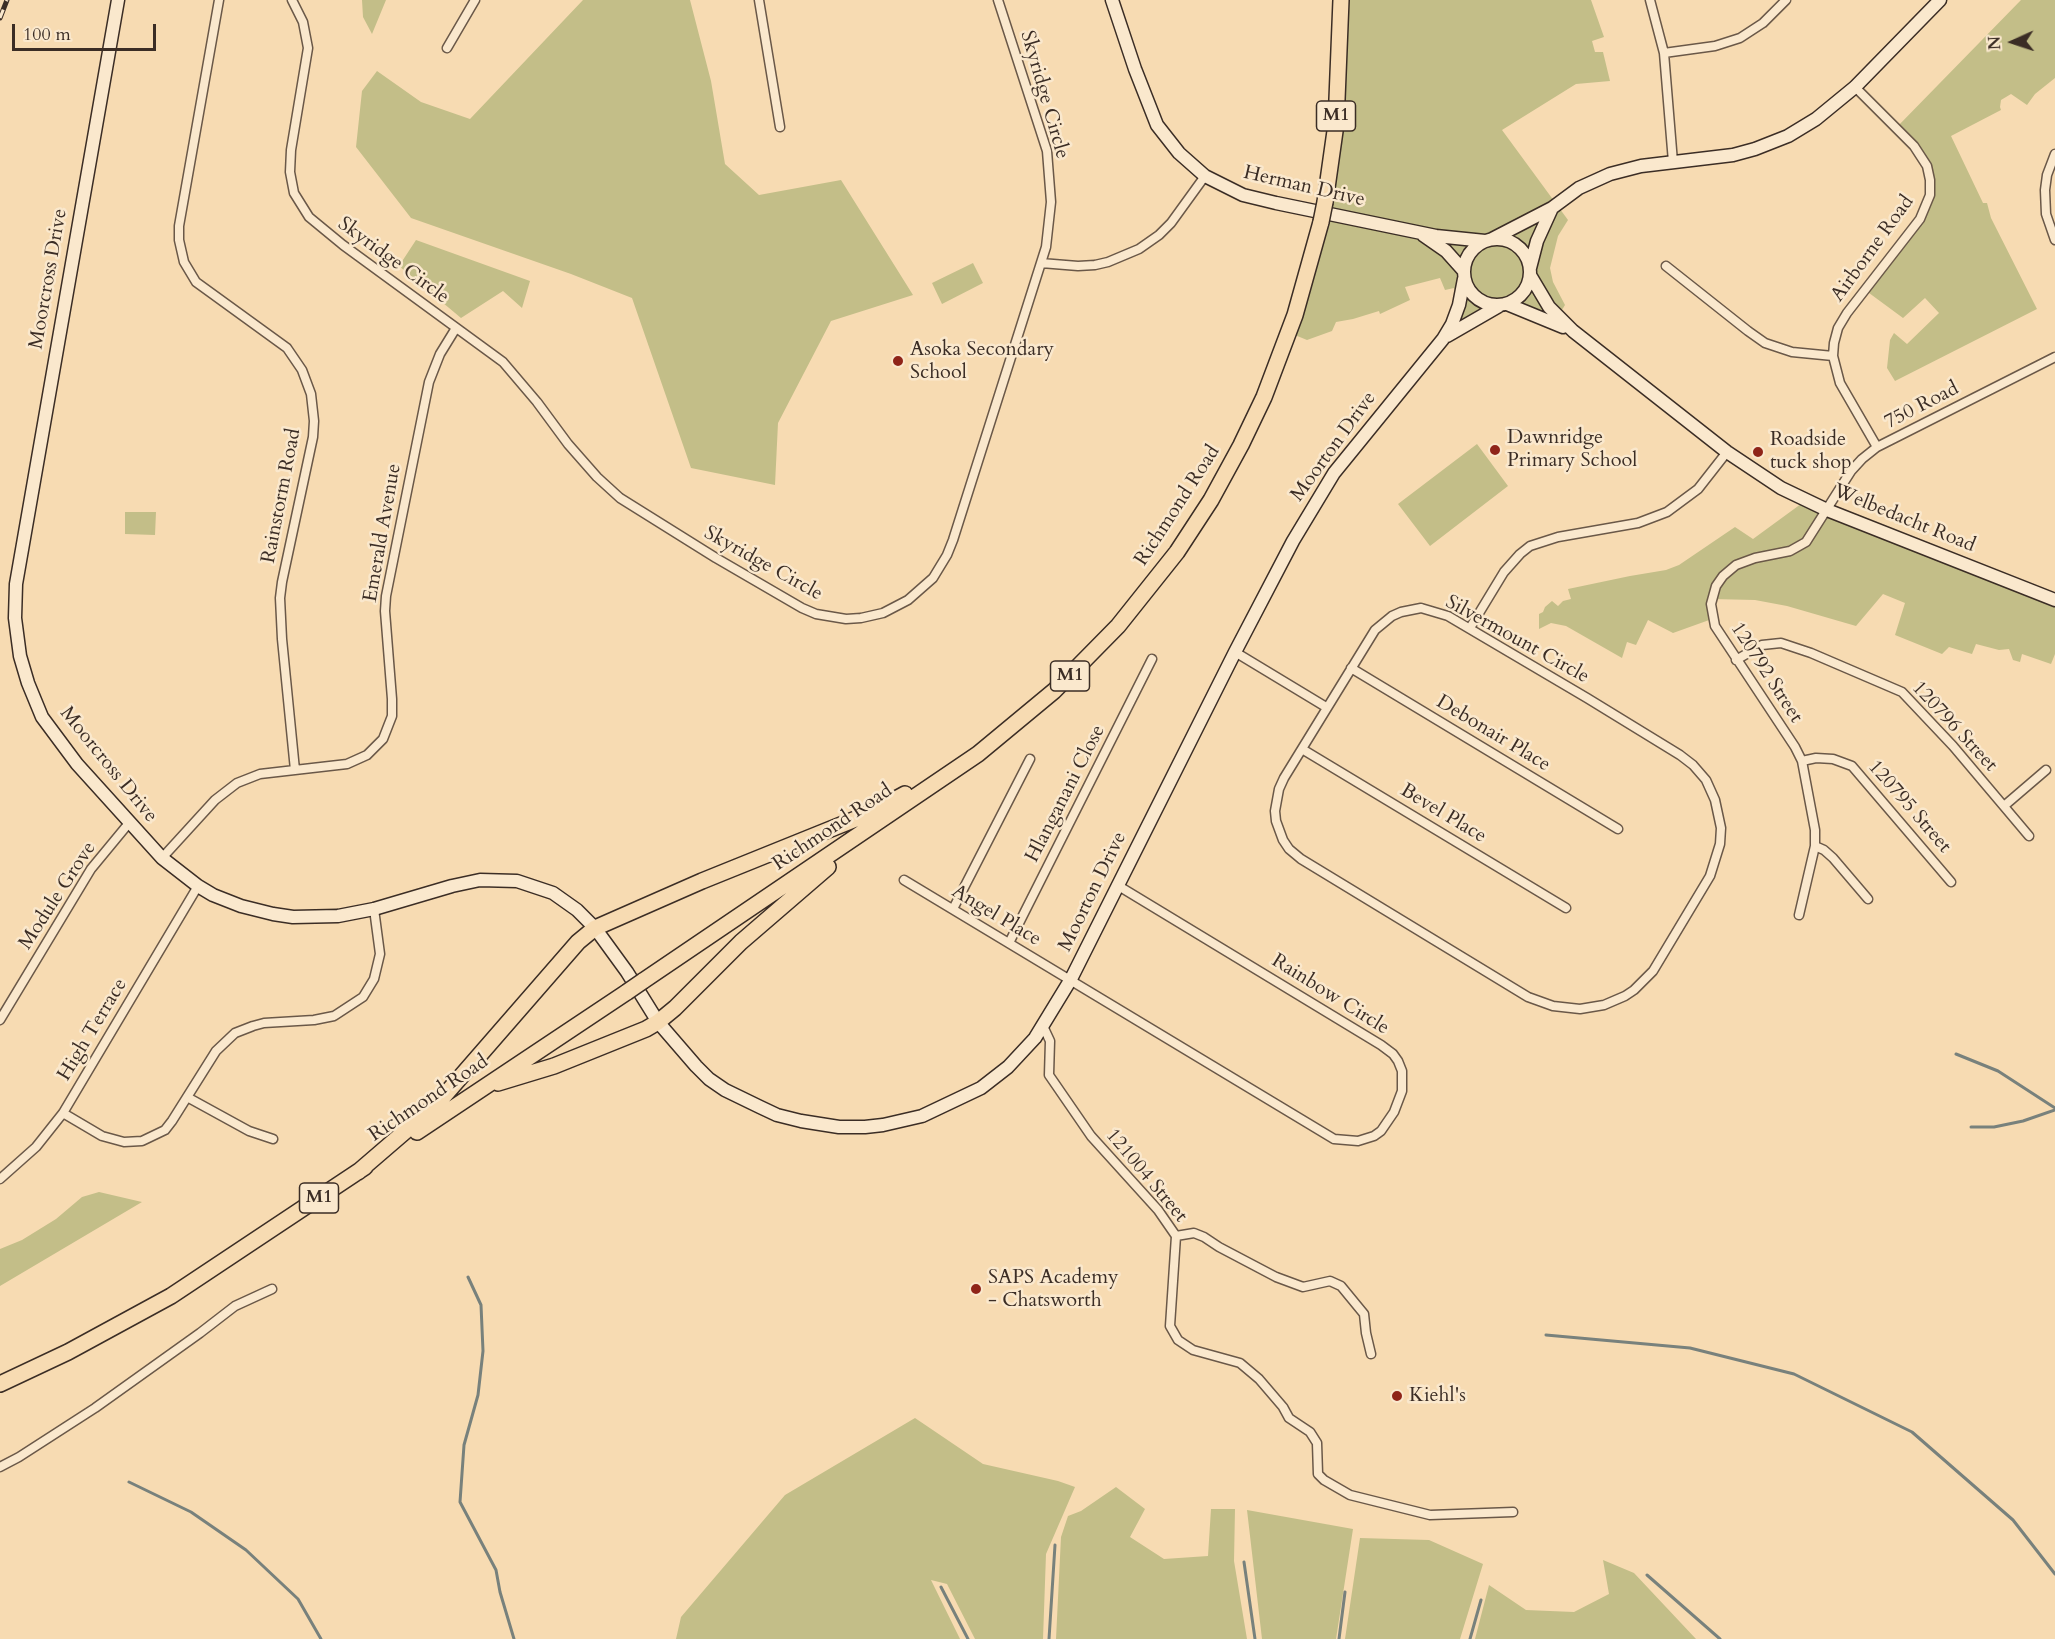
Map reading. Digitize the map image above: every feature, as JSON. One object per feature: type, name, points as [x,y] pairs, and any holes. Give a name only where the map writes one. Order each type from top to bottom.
[{"type":"highway","name":"M1","points":[[1336,0],[1340,29]]},
{"type":"highway","name":"M1","points":[[1340,29],[1341,0]]},
{"type":"highway","name":"Richmond Road","points":[[0,1384],[68,1352],[171,1296],[898,810],[1005,734],[1054,691],[1118,626],[1177,552],[1211,500],[1241,445],[1279,360],[1295,315],[1321,222],[1336,114],[1340,29]]},
{"type":"highway","points":[[358,1172],[436,1104],[578,942],[595,928],[702,881],[868,814],[1005,734]]},
{"type":"highway","points":[[485,1087],[554,1066],[658,1022],[792,896],[898,810]]},
{"type":"street","name":"Moorcross Drive","points":[[118,0],[15,597],[17,644],[24,674],[42,717],[77,764],[162,858],[187,879],[227,901],[273,914],[314,918],[347,915],[374,909],[466,882],[517,881],[539,887],[564,899],[595,928],[627,972]]},
{"type":"street","name":"Rainstorm Road","points":[[219,0],[179,226],[179,240],[184,262],[196,282],[287,348],[302,370],[311,394],[313,437],[280,598],[295,770]]},
{"type":"street","name":"Skyridge Circle","points":[[292,0],[303,22],[308,48],[290,161],[292,184],[298,200],[309,217],[326,232],[503,362],[576,453],[620,498],[802,608],[835,618],[861,618],[883,613],[908,600],[933,578],[947,555],[954,540],[1041,263],[1050,225],[1052,202],[1049,163],[1042,132],[998,0]]},
{"type":"street","points":[[447,48],[475,0]]},
{"type":"street","points":[[759,0],[780,127]]},
{"type":"street","name":"Herman Drive","points":[[1112,0],[1138,79],[1157,124],[1179,153],[1205,176],[1243,195],[1451,238],[1488,240]]},
{"type":"street","points":[[1650,0],[1664,53],[1673,162]]},
{"type":"street","points":[[1664,53],[1715,46],[1740,38],[1763,22],[1786,0]]},
{"type":"street","points":[[1552,208],[1537,241],[1528,285],[1523,293],[1504,305],[1488,305],[1477,300],[1469,291],[1464,275],[1469,253],[1488,240],[1552,208],[1579,188],[1610,174],[1641,166],[1733,154],[1775,142],[1816,119],[1855,87],[1940,0]]},
{"type":"street","name":"Airborne Road","points":[[1855,87],[1922,155],[1927,166],[1930,195],[1920,219],[1847,313],[1838,328],[1833,356],[1840,383],[1877,447]]},
{"type":"street","points":[[2055,154],[2044,190],[2046,213],[2055,240]]},
{"type":"street","points":[[1041,263],[1095,265],[1139,249],[1159,235],[1171,222],[1205,176]]},
{"type":"street","name":"Herman Drive","points":[[1419,232],[1446,251],[1464,275]]},
{"type":"street","points":[[1488,240],[1505,240],[1517,245],[1526,256],[1530,272]]},
{"type":"street","points":[[1666,266],[1748,332],[1766,343],[1792,352],[1833,356]]},
{"type":"street","name":"Welbedacht Road","points":[[1530,272],[1549,307],[1573,331],[1727,452],[1781,488],[1827,510],[2055,600]]},
{"type":"street","name":"Moorton Drive","points":[[627,972],[658,1022],[696,1066],[724,1090],[777,1115],[801,1121],[839,1127],[883,1125],[922,1116],[981,1088],[1008,1067],[1023,1053],[1043,1026],[1071,980],[1117,885],[1293,541],[1334,473],[1443,339],[1452,324],[1459,304],[1464,275]]},
{"type":"street","name":"Welbedacht Road","points":[[1504,305],[1573,331]]},
{"type":"street","name":"Moorton Drive","points":[[1443,339],[1504,305]]},
{"type":"street","name":"Emerald Avenue","points":[[162,858],[227,789],[247,778],[260,774],[347,764],[375,749],[383,739],[389,726],[392,699],[385,611],[386,596],[429,382],[440,354],[456,328]]},
{"type":"street","name":"750 Road","points":[[1827,510],[1856,465],[1877,447],[2055,357]]},
{"type":"street","points":[[1470,628],[1504,572],[1530,546],[1558,537],[1638,523],[1667,512],[1698,489],[1727,452]]},
{"type":"street","name":"120792 Street","points":[[1799,915],[1815,846],[1815,830],[1802,761],[1719,633],[1712,618],[1711,604],[1716,585],[1736,565],[1801,546],[1813,534],[1827,510]]},
{"type":"street","name":"Silvermount Circle","points":[[1421,608],[1432,610],[1470,628],[1693,765],[1706,780],[1715,800],[1721,828],[1720,844],[1710,876],[1653,971],[1634,990],[1613,1002],[1594,1007],[1567,1008],[1541,1003],[1301,859],[1289,849],[1276,821],[1278,789],[1351,668],[1383,621],[1401,612],[1421,608]]},
{"type":"street","name":"120796 Street","points":[[1736,660],[1762,645],[1780,643],[1798,647],[1894,688],[1917,707],[2029,836]]},
{"type":"street","points":[[1235,652],[1326,707]]},
{"type":"street","name":"Hlanganani Close","points":[[1009,943],[1152,659]]},
{"type":"street","name":"Debonair Place","points":[[1351,668],[1618,829]]},
{"type":"street","name":"Bevel Place","points":[[1302,749],[1566,908]]},
{"type":"street","points":[[953,909],[1030,759]]},
{"type":"street","name":"120795 Street","points":[[1802,761],[1837,759],[1852,766],[1951,882]]},
{"type":"street","points":[[2004,806],[2046,770]]},
{"type":"street","name":"Module Grove","points":[[0,1020],[91,869],[129,823]]},
{"type":"street","points":[[1815,846],[1833,858],[1869,899]]},
{"type":"street","name":"Angel Place","points":[[904,880],[1071,980]]},
{"type":"street","name":"Rainbow Circle","points":[[1071,980],[1334,1139],[1359,1141],[1374,1136],[1387,1123],[1400,1100],[1403,1081],[1398,1061],[1393,1054],[1117,885]]},
{"type":"street","name":"High Terrace","points":[[0,1179],[36,1147],[63,1113],[198,886]]},
{"type":"street","points":[[63,1113],[102,1136],[124,1142],[148,1139],[165,1130],[222,1044],[243,1029],[264,1023],[314,1020],[334,1016],[363,997],[374,979],[380,954],[374,909]]},
{"type":"street","name":"121004 Street","points":[[1043,1026],[1050,1041],[1049,1075],[1091,1136],[1158,1210],[1176,1236],[1170,1326],[1178,1340],[1193,1350],[1240,1364],[1259,1379],[1284,1407],[1289,1418],[1310,1432],[1317,1443],[1318,1474],[1350,1495],[1430,1515],[1513,1512]]},
{"type":"street","points":[[187,1097],[249,1131],[273,1139]]},
{"type":"street","points":[[1176,1236],[1194,1233],[1204,1237],[1276,1277],[1303,1287],[1330,1281],[1341,1286],[1364,1314],[1371,1354]]},
{"type":"street","points":[[0,1467],[94,1408],[235,1306],[272,1289]]},
{"type":"shaded area","points":[[362,0],[386,0],[372,34],[363,17]]},
{"type":"shaded area","points":[[583,0],[690,0],[711,81],[725,164],[759,195],[841,180],[913,295],[831,321],[778,423],[775,485],[691,468],[632,298],[571,274],[411,218],[356,147],[362,91],[377,71],[421,102],[470,119]]},
{"type":"shaded area","points":[[1342,0],[1591,0],[1604,37],[1592,41],[1595,52],[1603,52],[1610,81],[1576,84],[1502,130],[1568,220],[1558,236],[1550,268],[1553,282],[1565,305],[1554,323],[1507,305],[1443,339],[1459,304],[1454,288],[1445,290],[1440,278],[1405,287],[1410,300],[1380,314],[1379,311],[1336,322],[1332,331],[1307,340],[1290,333],[1321,222]]},
{"type":"shaded area","points":[[2021,0],[2055,0],[2055,78],[2035,94],[2027,105],[2011,94],[2001,100],[2001,110],[1951,136],[1983,203],[1987,203],[1991,218],[2037,309],[1895,381],[1887,368],[1890,340],[1894,333],[1907,344],[1939,313],[1925,298],[1903,318],[1865,290],[1927,205],[1928,166],[1896,128]]},
{"type":"shaded area","points":[[416,240],[530,281],[522,308],[503,291],[461,318],[399,266]]},
{"type":"shaded area","points":[[973,263],[983,283],[942,304],[932,283]]},
{"type":"shaded area","points":[[1477,444],[1508,486],[1430,546],[1398,504]]},
{"type":"shaded area","points":[[1805,501],[2055,601],[2055,654],[2051,664],[2022,654],[2020,662],[2013,660],[2009,649],[1999,650],[1976,644],[1972,654],[1949,647],[1942,654],[1895,635],[1905,603],[1883,594],[1856,626],[1787,606],[1755,600],[1711,599],[1712,619],[1673,633],[1648,620],[1636,645],[1627,642],[1622,658],[1566,626],[1551,623],[1539,629],[1539,614],[1552,601],[1558,606],[1563,601],[1571,599],[1568,589],[1666,570],[1679,565],[1735,527],[1753,539]]},
{"type":"shaded area","points":[[125,512],[156,512],[155,535],[125,534]]},
{"type":"shaded area","points":[[99,1192],[142,1202],[0,1286],[0,1249],[22,1240],[56,1219],[82,1197]]},
{"type":"shaded area","points":[[915,1418],[983,1464],[1075,1487],[1046,1554],[1043,1639],[975,1639],[947,1584],[931,1580],[960,1639],[676,1639],[681,1617],[785,1495]]},
{"type":"shaded area","points":[[1116,1487],[1145,1509],[1130,1537],[1164,1559],[1208,1556],[1211,1509],[1235,1509],[1234,1561],[1247,1639],[1056,1639],[1061,1537],[1068,1516],[1081,1511]]},
{"type":"shaded area","points":[[1247,1510],[1353,1529],[1336,1639],[1262,1639]]},
{"type":"shaded area","points":[[1360,1538],[1429,1540],[1483,1564],[1460,1639],[1345,1639]]},
{"type":"shaded area","points":[[1603,1560],[1634,1573],[1696,1639],[1475,1639],[1489,1585],[1526,1610],[1574,1612],[1609,1594]]},
{"type":"waterway","points":[[1956,1054],[1998,1071],[2055,1108]]},
{"type":"waterway","points":[[1971,1127],[1994,1127],[2023,1121],[2055,1110]]},
{"type":"waterway","points":[[468,1277],[481,1305],[483,1351],[478,1395],[464,1445],[460,1502],[496,1570],[514,1639]]},
{"type":"waterway","points":[[1546,1335],[1690,1348],[1794,1374],[1912,1432],[2013,1520],[2055,1574]]},
{"type":"waterway","points":[[129,1482],[191,1512],[246,1550],[298,1599],[321,1639]]},
{"type":"waterway","points":[[1049,1639],[1055,1545]]},
{"type":"waterway","points":[[1244,1562],[1255,1639]]},
{"type":"waterway","points":[[1647,1575],[1720,1639]]},
{"type":"waterway","points":[[941,1587],[968,1639]]},
{"type":"waterway","points":[[1339,1639],[1345,1592]]},
{"type":"waterway","points":[[1470,1639],[1481,1600]]},
{"type":"railway","points":[[0,18],[7,0]]},
{"type":"place","name":"Asoka Secondary School","points":[[898,361]]},
{"type":"place","name":"Dawnridge Primary School","points":[[1495,450]]},
{"type":"place","name":"Roadside tuck shop","points":[[1758,452]]},
{"type":"place","name":"SAPS Academy - Chatsworth","points":[[976,1289]]},
{"type":"place","name":"Kiehl's","points":[[1397,1396]]}]
